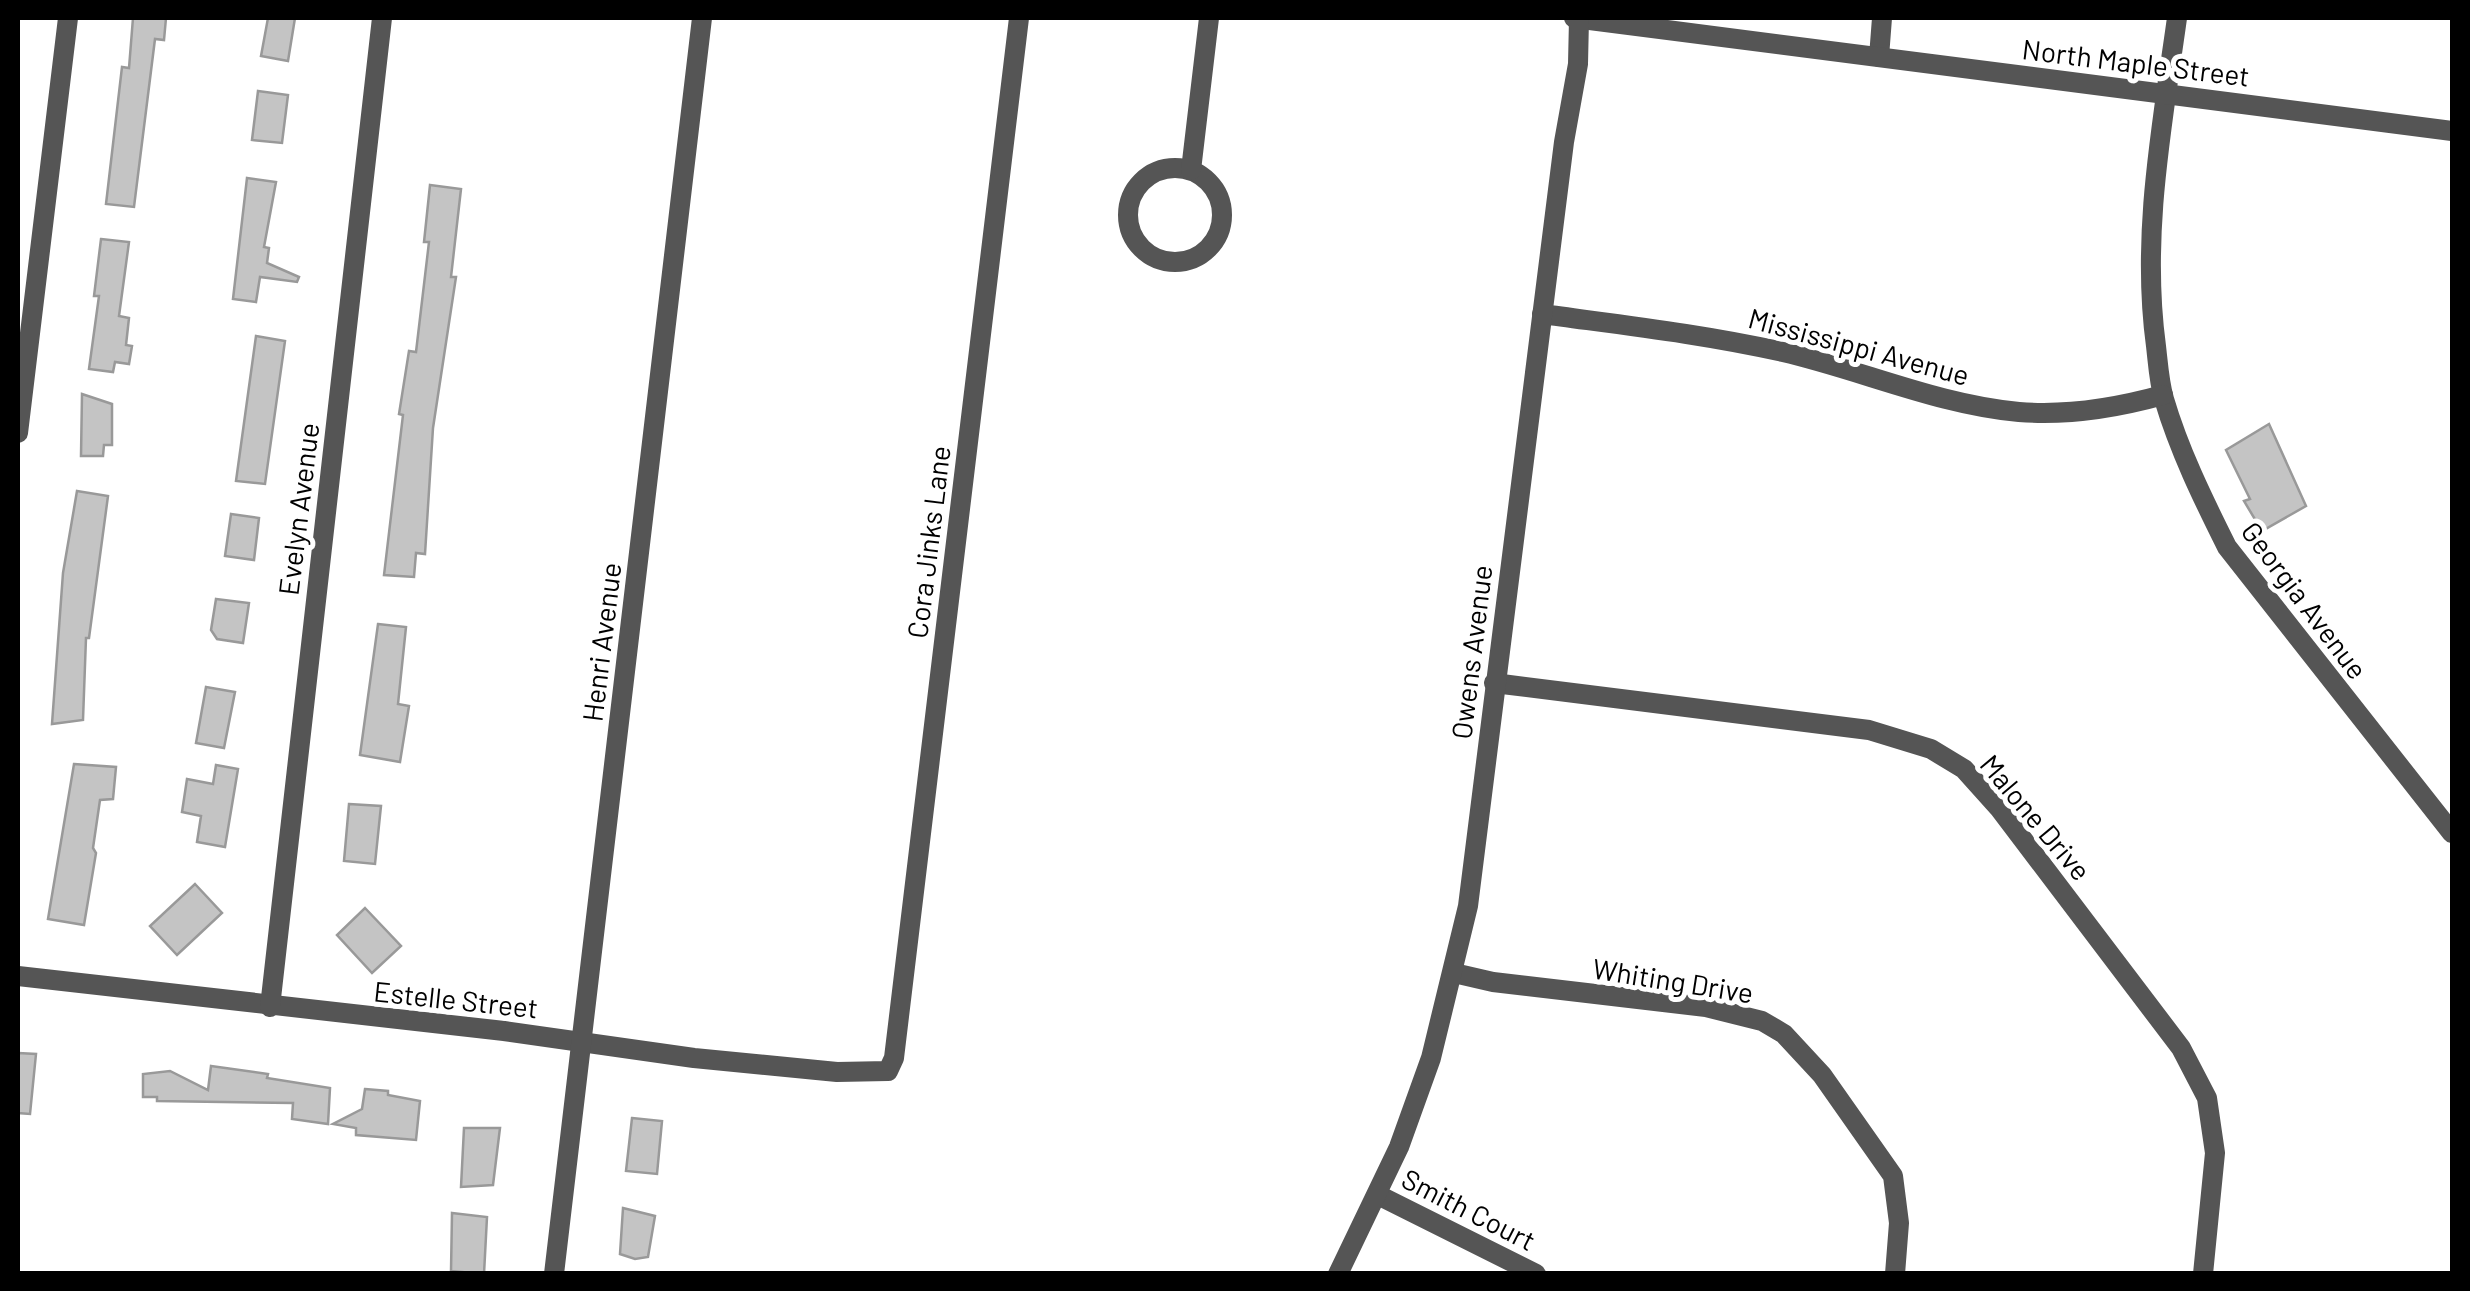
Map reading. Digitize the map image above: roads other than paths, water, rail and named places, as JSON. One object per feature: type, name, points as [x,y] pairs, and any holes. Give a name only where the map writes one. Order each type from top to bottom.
[{"type":"street","points":[[18,433],[68,18]]},
{"type":"street","name":"Evelyn Avenue","points":[[270,1006],[382,18]]},
{"type":"street","name":"Henri Avenue","points":[[554,1274],[702,18]]},
{"type":"street","name":"Cora Jinks Lane","points":[[888,1071],[894,1058],[1019,18]]},
{"type":"street","points":[[1191,170],[1209,18]]},
{"type":"street","name":"North Maple Street","points":[[1578,18],[2452,131]]},
{"type":"street","name":"Owens Avenue","points":[[1343,1272],[1431,1058],[1468,906],[1564,142],[1578,64],[1578,18]]},
{"type":"street","points":[[1879,57],[1882,18]]},
{"type":"street","name":"Georgia Avenue","points":[[2177,18],[2150,252],[2150,303],[2162,394],[2200,494],[2227,547],[2452,833]]},
{"type":"street","points":[[1176,167],[1191,170],[1204,178],[1220,202],[1218,232],[1200,254],[1172,262],[1157,258],[1143,250],[1134,237],[1128,222],[1129,205],[1145,178],[1176,167]]},
{"type":"street","name":"Mississippi Avenue","points":[[1542,314],[1725,339],[1824,361],[2000,410],[2079,412],[2162,394]]},
{"type":"street","name":"Malone Drive","points":[[1494,683],[1868,730],[1931,749],[1964,769],[1999,808],[2181,1048],[2207,1098],[2215,1153],[2203,1274]]},
{"type":"street","name":"Whiting Drive","points":[[1454,974],[1706,1007],[1762,1021],[1784,1034],[1822,1075],[1893,1176],[1899,1222],[1895,1274]]},
{"type":"street","name":"Estelle Street","points":[[18,976],[837,1072],[888,1071]]},
{"type":"street","name":"Smith Court","points":[[1378,1194],[1536,1274]]}]
